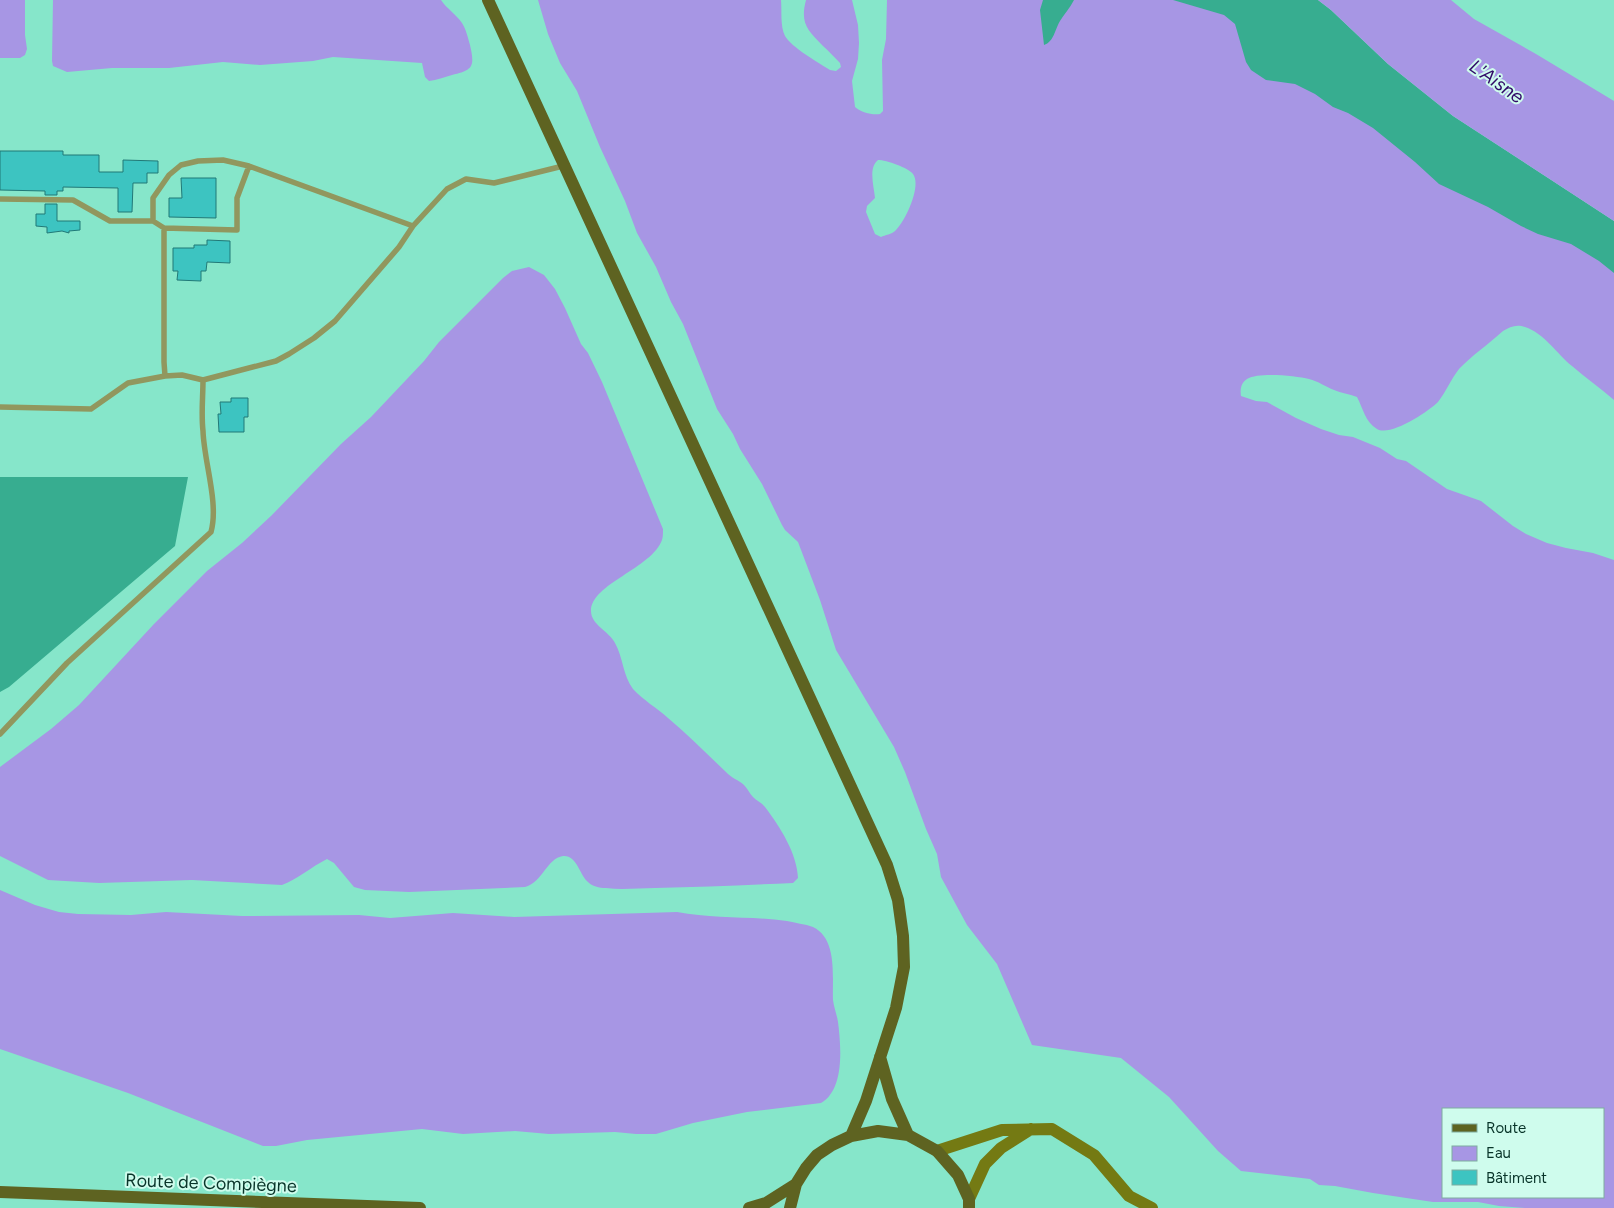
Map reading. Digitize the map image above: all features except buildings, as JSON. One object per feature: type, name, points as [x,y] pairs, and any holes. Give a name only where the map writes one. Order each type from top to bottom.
[{"type":"main road","points":[[488,0],[886,865],[898,900],[903,936],[904,967],[896,1008],[866,1101],[851,1136]]},
{"type":"main road","points":[[880,1057],[892,1099],[908,1135]]},
{"type":"main road","points":[[969,1204],[985,1164],[1001,1148],[1032,1129]]},
{"type":"main road","points":[[937,1151],[1002,1130],[1052,1129],[1094,1155],[1129,1196],[1152,1208]]},
{"type":"main road","points":[[790,1208],[796,1184],[817,1155],[851,1136],[878,1131],[908,1135],[937,1151],[958,1175],[969,1204]]},
{"type":"main road","points":[[749,1208],[766,1203],[796,1184]]},
{"type":"main road","name":"Route de Compiègne","points":[[0,1192],[420,1208]]},
{"type":"lane","points":[[153,221],[153,198],[169,175],[181,165],[198,161],[223,160],[249,166],[413,226]]},
{"type":"lane","points":[[0,199],[73,200],[110,221],[153,221],[164,228],[237,230],[237,198],[249,166]]},
{"type":"lane","points":[[0,407],[91,409],[128,383],[165,376],[182,375],[203,380],[276,361],[314,338],[335,320],[399,248],[413,226],[447,189],[466,179],[494,183],[563,166]]},
{"type":"lane","points":[[164,228],[165,376]]},
{"type":"lane","points":[[0,734],[67,663],[211,532],[213,524],[211,489],[202,432],[203,380]]},
{"type":"green space","points":[[957,0],[1318,0],[1388,64],[1453,116],[1614,221],[1614,313],[979,68]]},
{"type":"green space","points":[[0,477],[188,477],[175,546],[9,687],[0,692]]},
{"type":"water","points":[[0,0],[25,0],[27,49],[25,55],[20,58],[0,58]]},
{"type":"water","points":[[53,0],[441,0],[463,25],[470,45],[472,63],[464,71],[429,81],[425,77],[422,63],[333,57],[313,61],[260,65],[223,62],[169,68],[112,68],[67,72],[53,66],[52,61]]},
{"type":"water","points":[[538,0],[781,0],[782,28],[788,40],[799,50],[830,70],[836,71],[841,67],[840,63],[806,26],[804,8],[806,0],[852,0],[858,25],[859,43],[858,59],[852,81],[855,107],[870,114],[880,114],[883,111],[882,60],[886,39],[887,0],[1043,0],[1040,10],[1044,45],[1052,38],[1060,21],[1074,0],[1173,0],[1224,15],[1235,24],[1246,62],[1251,70],[1266,80],[1295,84],[1315,94],[1333,107],[1348,113],[1373,128],[1439,184],[1488,207],[1538,234],[1571,244],[1599,261],[1614,273],[1614,400],[1566,361],[1538,334],[1519,326],[1503,331],[1464,364],[1456,373],[1438,402],[1418,417],[1391,430],[1383,431],[1373,426],[1367,419],[1357,397],[1309,379],[1278,375],[1253,377],[1243,382],[1241,396],[1267,402],[1321,429],[1353,437],[1380,448],[1397,459],[1406,461],[1447,489],[1481,501],[1526,534],[1547,543],[1593,553],[1614,560],[1614,1208],[1525,1208],[1478,1202],[1433,1202],[1319,1185],[1310,1179],[1241,1171],[1218,1151],[1169,1097],[1121,1058],[1032,1045],[997,964],[967,925],[941,877],[937,854],[894,747],[836,650],[820,600],[798,542],[785,530],[762,484],[717,409],[683,324],[656,267],[637,233],[577,91],[560,63],[548,34]],"holes":[[[878,160],[911,172],[915,180],[915,187],[911,204],[899,226],[894,232],[881,237],[875,234],[866,212],[867,206],[875,198],[873,168]]]},
{"type":"water","name":"L'Aisne","points":[[1318,0],[1451,0],[1474,19],[1614,101],[1614,221],[1453,116],[1388,64]]},
{"type":"water","points":[[529,267],[544,275],[555,289],[565,308],[581,344],[588,353],[602,382],[663,529],[662,540],[656,550],[647,559],[601,592],[594,601],[591,611],[592,616],[615,643],[627,678],[633,689],[664,714],[728,774],[744,785],[753,797],[765,807],[782,832],[791,850],[795,859],[798,878],[793,883],[707,887],[603,888],[585,879],[575,862],[563,856],[553,861],[536,881],[525,887],[409,892],[365,890],[354,887],[334,863],[327,859],[294,880],[282,885],[192,880],[99,883],[48,880],[0,856],[0,767],[51,729],[79,705],[154,624],[207,571],[242,543],[272,515],[341,444],[371,417],[424,361],[439,342],[503,278],[512,271]]},
{"type":"water","points":[[0,890],[35,905],[59,912],[78,914],[131,915],[166,912],[242,916],[359,915],[390,918],[453,913],[514,917],[677,912],[704,916],[773,919],[803,924],[813,927],[821,933],[827,940],[830,950],[833,970],[833,1000],[840,1043],[838,1078],[829,1096],[821,1103],[747,1112],[693,1123],[656,1134],[615,1132],[549,1134],[515,1131],[463,1134],[422,1129],[263,1146],[128,1093],[0,1049]]}]
